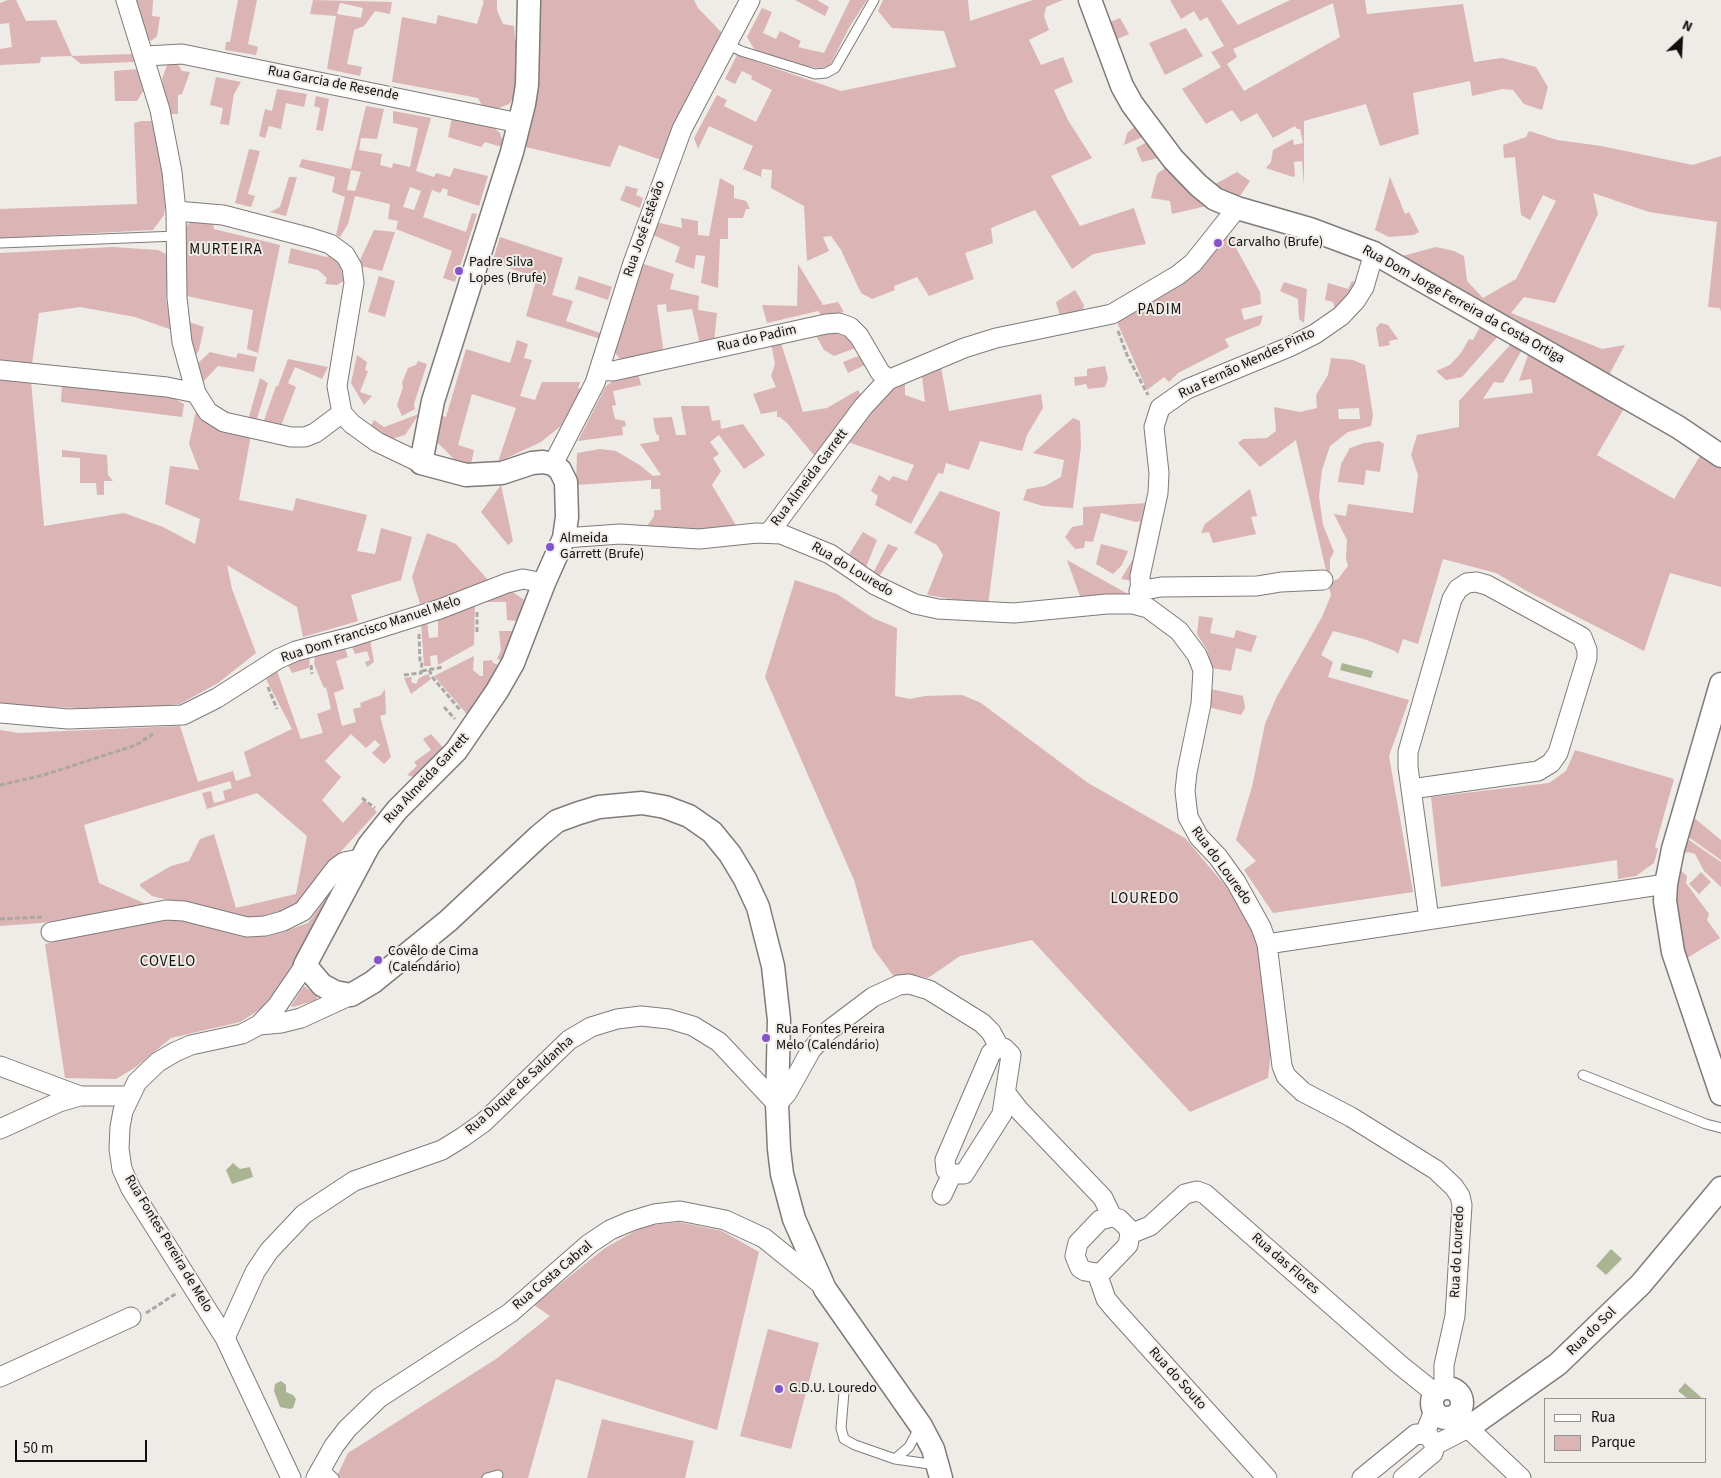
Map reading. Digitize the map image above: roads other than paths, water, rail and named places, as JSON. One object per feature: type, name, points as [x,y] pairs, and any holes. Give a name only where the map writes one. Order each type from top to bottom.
[{"type":"street","points":[[126,0],[145,56],[160,110],[172,172],[176,211],[178,318],[182,342],[196,393],[208,412],[215,419],[291,437],[305,437],[315,433],[342,412]]},
{"type":"street","points":[[421,463],[433,401],[520,123],[527,85],[529,0]]},
{"type":"street","name":"Rua José Estêvão","points":[[553,464],[587,401],[600,370],[633,263],[682,129],[750,0]]},
{"type":"street","name":"Rua Dom Jorge Ferreira da Costa Ortiga","points":[[1090,0],[1122,86],[1148,128],[1198,185],[1215,199],[1237,208],[1310,229],[1374,253],[1670,422],[1721,456]]},
{"type":"street","name":"Rua Garcia de Resende","points":[[145,56],[182,54],[520,123]]},
{"type":"street","name":"Rua Almeida Garrett","points":[[259,1025],[277,1006],[305,965],[360,859],[379,831],[456,751],[475,726],[513,664],[544,583],[564,538],[627,534],[699,539],[769,533],[863,407],[888,380],[964,348],[996,338],[1112,314],[1186,269],[1237,208]]},
{"type":"street","points":[[176,211],[223,215],[330,244],[345,254],[352,268],[354,283],[337,386],[342,412],[352,424],[377,442],[437,469],[473,475],[502,473],[532,463],[543,462],[553,464],[560,470],[566,482],[567,509],[564,538]]},
{"type":"street","name":"Rua Fernão Mendes Pinto","points":[[1140,598],[1140,576],[1158,493],[1159,473],[1154,428],[1160,408],[1187,389],[1289,347],[1315,334],[1341,316],[1356,300],[1364,287],[1374,253]]},
{"type":"street","name":"Rua do Padim","points":[[600,370],[613,371],[826,324],[839,323],[850,327],[859,336],[880,372],[888,380]]},
{"type":"street","points":[[0,370],[167,387],[196,393]]},
{"type":"street","name":"Rua do Louredo","points":[[769,533],[794,538],[815,546],[894,596],[926,606],[1014,613],[1107,604],[1140,598],[1189,642],[1201,662],[1204,682],[1185,791],[1188,817],[1199,837],[1218,857],[1236,882],[1251,907],[1267,944],[1282,1066],[1286,1076],[1303,1092],[1351,1116],[1436,1170],[1454,1187],[1460,1196],[1462,1205],[1455,1316],[1437,1397]]},
{"type":"street","name":"Rua Dom Francisco Manuel Melo","points":[[0,713],[68,718],[183,715],[217,698],[278,659],[296,652],[351,637],[440,608],[507,583],[523,579],[544,583]]},
{"type":"street","points":[[1140,598],[1161,587],[1258,586],[1281,582],[1323,580]]},
{"type":"street","points":[[1411,789],[1538,771],[1551,763],[1558,753],[1587,658],[1588,650],[1582,637],[1486,585],[1476,582],[1467,583],[1458,589],[1452,599],[1410,737],[1408,767],[1411,789],[1429,919]]},
{"type":"street","points":[[1721,684],[1672,849],[1666,884],[1666,919],[1673,952],[1721,1094]]},
{"type":"street","name":"Rua Fontes Pereira de Melo","points":[[291,1478],[225,1338],[131,1189],[122,1169],[119,1149],[120,1127],[128,1096],[147,1071],[175,1052],[191,1045],[242,1034],[259,1025],[280,1024],[301,1018],[351,995],[373,982],[448,921],[538,836],[558,821],[599,807],[642,803],[665,807],[689,816],[712,832],[730,854],[745,879],[758,907],[767,937],[777,996],[777,1104],[780,1149],[788,1198],[802,1239],[825,1288],[920,1426],[940,1472]]},
{"type":"street","points":[[60,931],[166,910],[184,911],[247,928],[265,926],[283,921],[302,910],[336,868],[344,862],[360,859]]},
{"type":"street","points":[[1267,944],[1666,884]]},
{"type":"street","points":[[305,965],[322,985],[335,992],[351,995]]},
{"type":"street","points":[[777,1104],[787,1093],[811,1050],[828,1031],[873,997],[899,984],[909,984],[929,990],[982,1023],[991,1032],[999,1047],[1004,1048],[1011,1055],[999,1122],[964,1174],[952,1174],[946,1170],[945,1160],[981,1079],[990,1053],[999,1047]]},
{"type":"street","name":"Rua Duque de Saldanha","points":[[225,1338],[254,1272],[268,1251],[304,1214],[354,1181],[442,1150],[462,1137],[484,1122],[569,1040],[591,1027],[617,1019],[641,1016],[668,1019],[693,1026],[719,1042],[777,1104]]},
{"type":"street","points":[[0,1066],[80,1096]]},
{"type":"street","points":[[981,1079],[1005,1091],[1019,1110],[1103,1198],[1112,1217],[1124,1223],[1130,1234],[1128,1246],[1108,1268],[1097,1274],[1080,1268],[1075,1256],[1075,1249],[1078,1243],[1100,1220],[1112,1217]]},
{"type":"street","points":[[0,1129],[59,1102],[80,1096],[128,1096]]},
{"type":"street","points":[[942,1195],[952,1174]]},
{"type":"street","name":"Rua do Sol","points":[[1362,1478],[1416,1434],[1430,1439],[1462,1422],[1558,1364],[1641,1284],[1721,1188]]},
{"type":"street","name":"Rua das Flores","points":[[1130,1234],[1150,1226],[1185,1194],[1198,1191],[1204,1194],[1437,1397],[1454,1389],[1461,1396],[1462,1422]]},
{"type":"street","name":"Rua Costa Cabral","points":[[324,1474],[347,1429],[379,1398],[510,1313],[589,1244],[610,1230],[631,1221],[654,1214],[680,1211],[725,1220],[764,1238],[782,1250],[825,1288]]},
{"type":"street","name":"Rua do Souto","points":[[1097,1274],[1106,1299],[1116,1311],[1267,1478]]},
{"type":"street","points":[[0,1377],[131,1317]]},
{"type":"street","name":"Rua do Sol","points":[[1403,1478],[1433,1453],[1430,1439],[1437,1397]]},
{"type":"street","points":[[1462,1422],[1521,1478]]},
{"type":"lane","points":[[727,44],[741,51],[815,74],[826,73],[835,68],[874,0]]},
{"type":"lane","points":[[0,243],[177,236]]},
{"type":"lane","points":[[1583,1075],[1706,1124],[1721,1128]]},
{"type":"lane","points":[[844,1392],[840,1428],[844,1439],[855,1445],[895,1459],[940,1472]]},
{"type":"lane","points":[[895,1459],[909,1447],[920,1426]]},
{"type":"lane","points":[[487,1478],[498,1475]]},
{"type":"place","name":"Carvalho (Brufe)","points":[[1218,243]]},
{"type":"place","name":"Padre Silva Lopes (Brufe)","points":[[459,271]]},
{"type":"place","name":"Almeida Garrett (Brufe)","points":[[550,547]]},
{"type":"place","name":"Covêlo de Cima (Calendário)","points":[[378,960]]},
{"type":"place","name":"Rua Fontes Pereira Melo (Calendário)","points":[[766,1038]]},
{"type":"place","name":"G.D.U. Louredo","points":[[779,1389]]},
{"type":"district","name":"MURTEIRA","points":[[226,251]]},
{"type":"district","name":"PADIM","points":[[1160,311]]},
{"type":"district","name":"LOUREDO","points":[[1145,900]]},
{"type":"district","name":"COVELO","points":[[168,963]]}]
